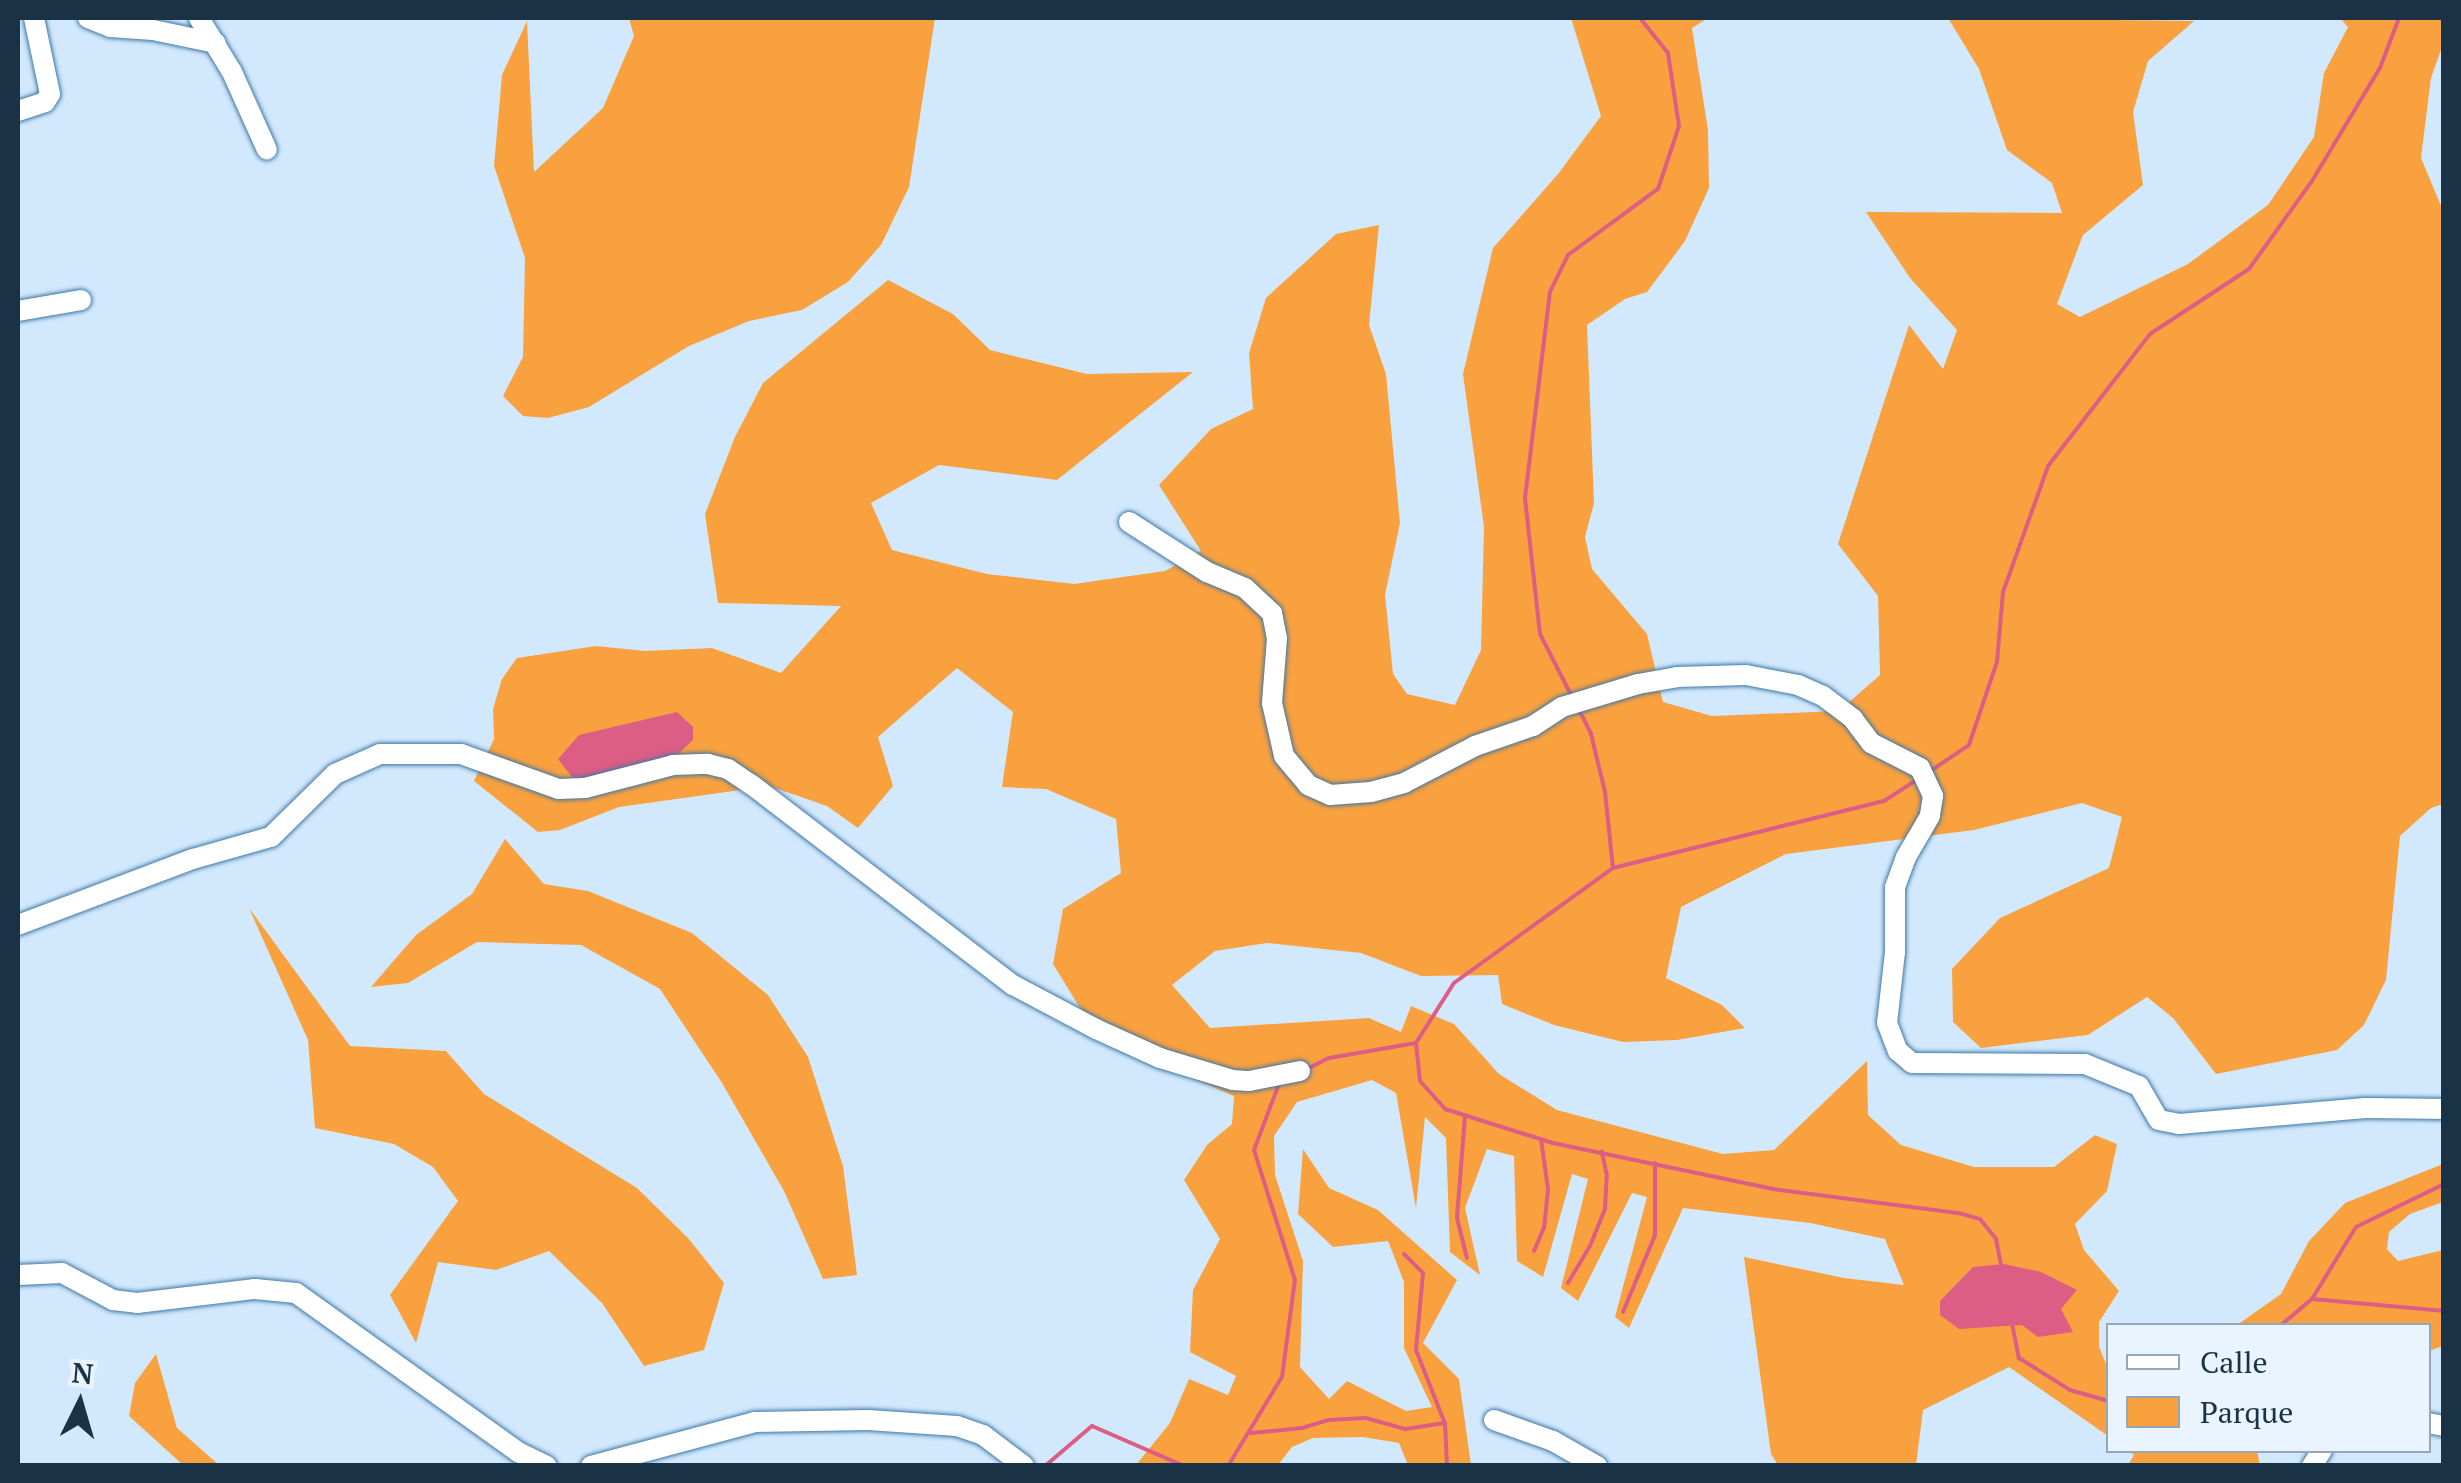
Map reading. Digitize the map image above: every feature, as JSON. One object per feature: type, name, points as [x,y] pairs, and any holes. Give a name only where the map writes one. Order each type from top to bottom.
[{"type":"street","points":[[18,110],[44,102],[50,94],[34,18]]},
{"type":"street","points":[[88,18],[110,27],[153,30],[216,43]]},
{"type":"street","points":[[200,18],[267,150]]},
{"type":"street","points":[[18,311],[81,300]]},
{"type":"street","points":[[1129,522],[1207,572],[1245,588],[1272,614],[1277,638],[1272,703],[1278,734],[1294,770],[1330,795],[1372,792],[1404,783],[1475,746],[1533,726],[1562,707],[1595,694],[1707,675],[1746,675],[1798,685],[1838,708],[1871,742],[1920,768],[1932,796],[1895,887],[1895,952],[1887,1011],[1890,1035],[1904,1059],[1912,1063],[2085,1064],[2139,1086],[2159,1120],[2178,1124],[2365,1108],[2444,1108]]},
{"type":"street","points":[[18,924],[205,855],[271,837],[335,774],[380,754],[462,754],[559,789],[585,788],[673,765],[708,764],[728,769],[752,785],[1013,985],[1096,1029],[1160,1058],[1233,1080],[1249,1081],[1300,1071]]},
{"type":"street","points":[[18,1275],[62,1273],[114,1300],[138,1303],[256,1290],[296,1293],[518,1452],[547,1466]]},
{"type":"street","points":[[591,1466],[756,1422],[851,1420],[957,1426],[984,1435],[1024,1466]]},
{"type":"street","points":[[1494,1420],[1553,1441],[1597,1466]]},
{"type":"green space","points":[[629,18],[935,18],[909,187],[881,245],[848,282],[802,310],[749,321],[689,346],[589,407],[548,418],[523,416],[503,396],[523,357],[525,258],[494,166],[502,75],[527,21],[534,172],[603,108],[634,36]]},
{"type":"green space","points":[[1571,18],[1708,18],[1692,28],[1708,130],[1709,188],[1685,241],[1647,292],[1625,299],[1587,325],[1594,503],[1585,537],[1592,569],[1647,634],[1663,702],[1712,716],[1839,711],[1880,675],[1878,596],[1838,544],[1909,325],[1943,369],[1957,330],[1910,278],[1866,212],[2062,213],[2052,183],[2007,150],[1979,69],[1948,18],[2194,21],[2148,61],[2133,112],[2143,185],[2083,235],[2057,304],[2080,317],[2188,264],[2268,205],[2314,137],[2324,73],[2348,27],[2340,18],[2443,18],[2443,44],[2431,78],[2421,158],[2444,213],[2443,804],[2431,808],[2400,836],[2386,980],[2364,1025],[2337,1050],[2216,1074],[2173,1018],[2147,997],[2088,1035],[1981,1048],[1953,1022],[1952,969],[2000,918],[2109,868],[2122,817],[2082,803],[1974,830],[1786,854],[1681,907],[1666,978],[1722,1005],[1745,1028],[1677,1040],[1623,1042],[1554,1025],[1502,1004],[1498,975],[1421,976],[1361,953],[1267,943],[1215,951],[1172,985],[1210,1028],[1369,1018],[1401,1032],[1411,1006],[1454,1024],[1499,1074],[1557,1110],[1723,1154],[1774,1150],[1867,1061],[1868,1115],[1901,1145],[1974,1167],[2054,1167],[2095,1135],[2117,1144],[2107,1191],[2075,1224],[2084,1250],[2119,1291],[2099,1322],[2099,1346],[2106,1364],[2106,1435],[2009,1367],[1923,1410],[1916,1465],[1778,1465],[1771,1454],[1744,1257],[1844,1278],[1904,1285],[1885,1239],[1810,1223],[1683,1208],[1629,1328],[1615,1317],[1647,1197],[1632,1193],[1578,1301],[1561,1288],[1588,1179],[1572,1174],[1543,1277],[1517,1261],[1514,1156],[1487,1149],[1465,1208],[1480,1275],[1450,1252],[1446,1138],[1425,1117],[1416,1208],[1396,1093],[1372,1080],[1297,1102],[1274,1136],[1275,1175],[1303,1261],[1300,1367],[1329,1399],[1347,1381],[1406,1411],[1432,1407],[1404,1348],[1404,1282],[1388,1241],[1333,1247],[1298,1214],[1303,1149],[1329,1188],[1378,1210],[1457,1280],[1423,1343],[1459,1379],[1471,1465],[1408,1465],[1399,1443],[1363,1437],[1313,1438],[1292,1447],[1278,1465],[1136,1465],[1170,1423],[1189,1379],[1228,1395],[1236,1376],[1190,1352],[1193,1290],[1220,1239],[1184,1180],[1207,1145],[1232,1124],[1234,1096],[1168,1068],[1091,1026],[1053,964],[1063,909],[1121,873],[1116,819],[1046,789],[1002,787],[1013,712],[957,668],[878,737],[893,786],[858,828],[827,806],[769,786],[619,807],[560,830],[538,832],[474,781],[494,739],[493,709],[502,679],[517,658],[596,646],[645,651],[712,648],[781,673],[841,606],[718,603],[705,514],[735,437],[763,383],[888,280],[953,314],[990,350],[1087,374],[1193,372],[1057,480],[939,465],[871,503],[892,550],[987,574],[1074,584],[1165,571],[1201,551],[1159,485],[1211,429],[1253,409],[1249,353],[1266,298],[1336,234],[1379,225],[1369,325],[1386,374],[1400,523],[1385,595],[1393,674],[1407,694],[1455,705],[1481,650],[1484,527],[1463,374],[1493,248],[1558,174],[1601,116]]},
{"type":"green space","points":[[505,839],[544,884],[588,891],[692,933],[768,995],[808,1057],[843,1166],[857,1275],[823,1279],[784,1191],[722,1083],[660,989],[581,945],[477,942],[408,983],[371,987],[416,935],[472,894]]},
{"type":"green space","points":[[249,908],[350,1046],[446,1051],[484,1094],[637,1188],[688,1238],[724,1283],[704,1350],[644,1366],[602,1303],[549,1251],[496,1270],[438,1262],[416,1343],[390,1295],[458,1201],[433,1167],[394,1144],[315,1128],[308,1040]]},
{"type":"green space","points":[[2443,1164],[2443,1202],[2410,1214],[2389,1232],[2387,1249],[2398,1261],[2443,1250],[2443,1346],[2431,1350],[2431,1323],[2240,1323],[2281,1294],[2309,1241],[2345,1203]]},
{"type":"green space","points":[[156,1354],[177,1428],[219,1465],[183,1465],[129,1416],[135,1383]]},
{"type":"green space","points":[[2131,1453],[2257,1453],[2260,1465],[2128,1465],[2134,1455]]},
{"type":"shaded area","points":[[677,712],[693,727],[693,740],[675,757],[592,778],[572,777],[558,759],[579,735]]},
{"type":"shaded area","points":[[2004,1264],[2041,1272],[2077,1290],[2061,1309],[2073,1332],[2038,1337],[2022,1325],[1959,1329],[1940,1315],[1940,1301],[1973,1267]]},
{"type":"waterway","points":[[1571,695],[1540,634],[1525,498],[1550,292],[1568,255],[1658,189],[1679,126],[1668,53],[1640,18]]},
{"type":"waterway","points":[[1929,772],[1969,745],[1997,662],[2003,592],[2048,466],[2150,334],[2249,269],[2312,181],[2380,68],[2399,18]]},
{"type":"waterway","points":[[1578,708],[1591,734],[1605,792],[1613,868]]},
{"type":"waterway","points":[[1416,1043],[1454,983],[1613,868],[1884,801],[1916,780]]},
{"type":"waterway","points":[[1305,1070],[1329,1058],[1416,1043],[1420,1081],[1445,1109],[1553,1143],[1773,1189],[1959,1213],[1980,1219],[1996,1239],[2001,1265]]},
{"type":"waterway","points":[[1228,1466],[1282,1377],[1295,1280],[1254,1150],[1279,1084]]},
{"type":"waterway","points":[[1465,1116],[1457,1218],[1467,1258]]},
{"type":"waterway","points":[[1534,1251],[1544,1228],[1548,1189],[1541,1139]]},
{"type":"waterway","points":[[1568,1283],[1590,1246],[1605,1209],[1607,1176],[1602,1152]]},
{"type":"waterway","points":[[1623,1312],[1655,1235],[1655,1163]]},
{"type":"waterway","points":[[2312,1299],[2356,1227],[2442,1185]]},
{"type":"waterway","points":[[1404,1254],[1423,1273],[1416,1350],[1444,1421]]},
{"type":"waterway","points":[[2284,1323],[2312,1299],[2444,1311]]},
{"type":"waterway","points":[[2012,1323],[2019,1358],[2070,1390],[2106,1400]]},
{"type":"waterway","points":[[1251,1433],[1366,1418],[1405,1429],[1445,1423],[1447,1466]]},
{"type":"waterway","points":[[1045,1466],[1092,1426],[1184,1466]]}]
